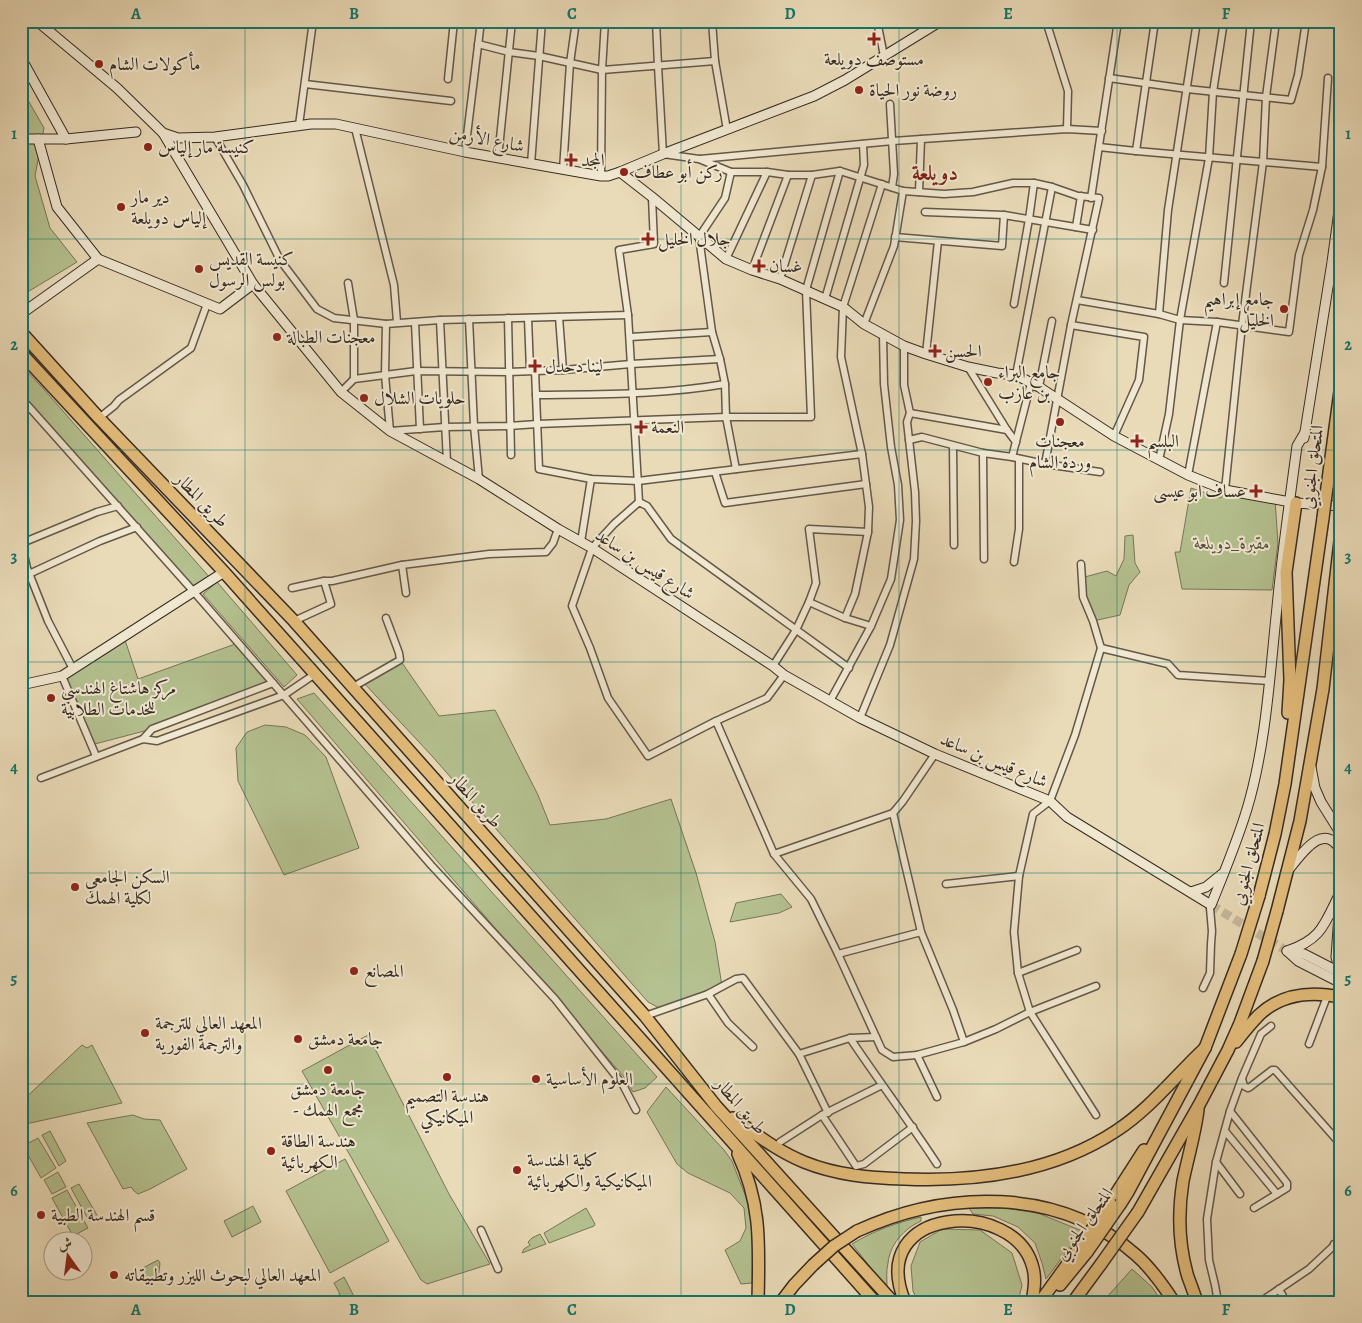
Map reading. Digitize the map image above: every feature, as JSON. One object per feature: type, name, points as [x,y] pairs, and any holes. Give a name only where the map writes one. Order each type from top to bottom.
[{"type":"highway","name":"طريق المطار","points":[[21,332],[99,418],[294,620],[645,1016],[716,1106],[893,1302]]},
{"type":"highway","name":"طريق المطار","points":[[21,353],[224,572],[875,1302]]},
{"type":"highway","name":"المتحلق الجنوبي","points":[[1045,1302],[1073,1270],[1085,1248],[1152,1147],[1204,1048],[1241,954],[1276,834],[1285,784],[1324,518],[1341,384]]},
{"type":"highway","points":[[1285,784],[1290,680],[1283,572],[1293,502]]},
{"type":"highway","name":"المتحلق الجنوبي","points":[[1073,1302],[1138,1212],[1199,1105],[1240,1023],[1262,960],[1277,911],[1300,821],[1323,689],[1341,532]]},
{"type":"highway","points":[[1323,689],[1341,612]]},
{"type":"highway","points":[[1228,1050],[1257,1016],[1286,998],[1311,993],[1341,997]]},
{"type":"highway","points":[[716,1106],[777,1150],[805,1163],[834,1172],[876,1178],[932,1180],[978,1177],[1016,1171],[1055,1160],[1074,1154],[1103,1139],[1139,1113],[1204,1048]]},
{"type":"highway","points":[[1197,1302],[1184,1260],[1181,1213],[1183,1181],[1199,1105]]},
{"type":"highway","points":[[731,1141],[748,1177],[757,1216],[759,1242],[758,1302]]},
{"type":"highway","points":[[781,1302],[813,1264],[834,1246],[857,1231],[909,1212],[945,1205],[998,1202],[1045,1207],[1086,1222],[1113,1237],[1126,1246],[1150,1269],[1174,1302]]},
{"type":"highway","points":[[905,1302],[899,1289],[898,1266],[902,1252],[909,1240],[936,1224],[963,1220],[996,1228],[1010,1236],[1023,1248],[1028,1254],[1033,1267],[1035,1282],[1032,1302]]},
{"type":"highway","points":[[1040,1302],[1085,1248]]},
{"type":"main road","points":[[37,21],[117,88],[163,133]]},
{"type":"main road","name":"شارع الأرمن","points":[[163,133],[178,138],[215,136],[324,123],[465,152],[563,170],[608,176],[814,96],[845,80],[941,21]]},
{"type":"main road","points":[[21,58],[66,139]]},
{"type":"main road","points":[[21,139],[66,139],[136,132]]},
{"type":"main road","name":"شارع قيس بن ساعد","points":[[163,133],[253,284],[341,392],[390,431],[479,479],[558,529],[592,548],[784,675],[860,718],[935,754],[1050,802],[1067,817],[1211,905]]},
{"type":"main road","points":[[38,139],[57,207],[98,260],[220,309],[253,284]]},
{"type":"main road","points":[[620,172],[652,196],[726,259],[780,279],[843,307],[864,324],[904,346],[968,367],[1016,375],[1035,385],[1114,436],[1188,475],[1225,490],[1293,502],[1341,506]]},
{"type":"main road","points":[[1293,502],[1341,196]]},
{"type":"main road","points":[[21,314],[98,260]]},
{"type":"main road","points":[[21,685],[62,676],[224,572]]},
{"type":"main road","points":[[1211,905],[1250,798],[1260,750],[1283,572]]},
{"type":"main road","name":"المتحلق الجنوبي","points":[[1310,764],[1320,802],[1341,834]]},
{"type":"main road","name":"المتحلق الجنوبي","points":[[1287,871],[1310,844],[1318,840],[1327,839],[1335,843],[1341,851]]},
{"type":"main road","points":[[1191,892],[1206,887],[1224,873]]},
{"type":"main road","points":[[1340,891],[1336,957],[1340,972]]},
{"type":"main road","points":[[1287,950],[1306,943],[1318,934],[1340,891]]},
{"type":"main road","points":[[1287,950],[1304,954],[1340,972]]},
{"type":"main road","points":[[1287,950],[1298,961],[1341,983]]},
{"type":"street","points":[[299,125],[313,21]]},
{"type":"street","points":[[448,80],[454,21]]},
{"type":"street","points":[[465,152],[481,21]]},
{"type":"street","points":[[498,158],[512,21]]},
{"type":"street","points":[[532,164],[542,21]]},
{"type":"street","points":[[563,170],[570,63],[576,21]]},
{"type":"street","points":[[601,176],[602,70],[605,21]]},
{"type":"street","points":[[656,21],[664,154],[699,159],[921,139],[1067,129],[1102,131]]},
{"type":"street","points":[[712,21],[715,61],[727,130]]},
{"type":"street","points":[[877,21],[884,56]]},
{"type":"street","points":[[1046,21],[1068,91],[1067,129]]},
{"type":"street","points":[[1091,198],[1118,21]]},
{"type":"street","points":[[1136,151],[1155,21]]},
{"type":"street","points":[[1159,314],[1168,210],[1178,155],[1197,21]]},
{"type":"street","points":[[1159,460],[1169,414],[1180,320],[1209,158],[1213,92],[1224,21]]},
{"type":"street","points":[[1224,284],[1251,21]]},
{"type":"street","points":[[1225,490],[1242,325],[1263,162],[1266,97],[1276,21]]},
{"type":"street","points":[[1108,78],[1291,100],[1298,75],[1306,21]]},
{"type":"street","points":[[478,44],[602,70],[715,61]]},
{"type":"street","points":[[1077,300],[1159,314],[1180,320],[1217,322],[1290,332],[1299,255],[1313,210],[1322,167],[1328,78]]},
{"type":"street","points":[[305,84],[451,101]]},
{"type":"street","points":[[890,104],[894,174],[892,187]]},
{"type":"street","points":[[355,128],[394,285],[397,322]]},
{"type":"street","points":[[215,136],[243,185],[280,260],[318,308],[334,318],[386,324],[440,320],[628,315]]},
{"type":"street","points":[[919,192],[921,139]]},
{"type":"street","points":[[825,299],[861,178],[864,165],[863,144]]},
{"type":"street","points":[[1099,147],[1322,167]]},
{"type":"street","points":[[699,159],[731,172],[812,175],[840,171],[904,191],[944,194],[963,193],[1012,183],[1034,183],[1081,196],[1099,198],[1071,325],[1045,464]]},
{"type":"street","points":[[386,324],[384,375],[390,431],[445,427],[726,417],[811,417],[806,290],[840,171]]},
{"type":"street","points":[[731,172],[725,198],[699,237],[712,332],[725,384],[726,417],[736,469]]},
{"type":"street","points":[[726,259],[767,172]]},
{"type":"street","points":[[752,270],[788,175]]},
{"type":"street","points":[[780,279],[812,175]]},
{"type":"street","points":[[1014,304],[1034,183]]},
{"type":"street","points":[[844,618],[855,594],[868,532],[869,507],[862,454],[841,357],[843,307],[882,184]]},
{"type":"street","points":[[1016,375],[1052,187]]},
{"type":"street","points":[[864,324],[894,246],[904,191]]},
{"type":"street","points":[[639,502],[630,337],[619,250],[654,244],[652,196]]},
{"type":"street","points":[[1076,227],[1081,196]]},
{"type":"street","points":[[925,212],[1004,215],[1093,230]]},
{"type":"street","points":[[895,237],[1002,246],[1004,215]]},
{"type":"street","points":[[926,354],[938,241]]},
{"type":"street","points":[[348,283],[354,320],[354,379]]},
{"type":"street","points":[[99,418],[119,400],[191,348],[207,304]]},
{"type":"street","points":[[559,317],[563,370]]},
{"type":"street","points":[[508,318],[511,455]]},
{"type":"street","points":[[528,318],[536,395],[539,469],[591,479],[638,481],[862,454]]},
{"type":"street","points":[[440,320],[446,462]]},
{"type":"street","points":[[470,320],[474,426],[479,479]]},
{"type":"street","points":[[1014,562],[1019,529],[1016,442],[1035,385],[1052,321]]},
{"type":"street","points":[[415,322],[420,429]]},
{"type":"street","points":[[1188,475],[1217,322]]},
{"type":"street","points":[[1071,325],[1144,337],[1139,380],[1114,436]]},
{"type":"street","points":[[630,337],[712,332]]},
{"type":"street","points":[[830,701],[871,626],[891,579],[900,520],[898,485],[891,447],[884,384],[883,335]]},
{"type":"street","points":[[860,718],[890,645],[914,559],[915,492],[907,422],[910,413],[904,385],[904,346]]},
{"type":"street","points":[[341,392],[354,379],[416,371],[508,372],[563,370],[720,359]]},
{"type":"street","points":[[968,367],[1016,442]]},
{"type":"street","points":[[536,395],[633,394],[696,389],[725,384]]},
{"type":"street","points":[[21,398],[274,683],[431,865],[556,999],[623,1085],[636,1110]]},
{"type":"street","points":[[910,413],[1007,430]]},
{"type":"street","points":[[909,440],[922,437],[983,453],[1100,472]]},
{"type":"street","points":[[953,446],[954,545]]},
{"type":"street","points":[[983,453],[984,559]]},
{"type":"street","points":[[714,472],[725,503],[866,484]]},
{"type":"street","points":[[581,542],[591,479]]},
{"type":"street","points":[[639,502],[647,506],[671,538],[849,668]]},
{"type":"street","points":[[639,502],[614,524],[592,548],[572,606],[608,698],[648,756],[716,721],[767,698],[784,675]]},
{"type":"street","points":[[73,669],[48,621],[30,574],[22,542],[118,506]]},
{"type":"street","points":[[30,574],[100,541],[137,528]]},
{"type":"street","points":[[292,588],[402,565],[489,554],[546,552],[553,543],[558,529]]},
{"type":"street","points":[[773,666],[796,630],[816,583],[809,529],[868,532]]},
{"type":"street","points":[[1081,564],[1083,597],[1101,648],[1074,735],[1050,802],[1033,814],[1019,876],[1014,932],[1018,974],[1030,1012],[1096,1115]]},
{"type":"street","points":[[402,565],[406,592]]},
{"type":"street","points":[[294,620],[331,604],[324,582]]},
{"type":"street","points":[[809,602],[844,618],[871,626]]},
{"type":"street","points":[[353,687],[400,660],[386,618]]},
{"type":"street","points":[[1101,648],[1168,664],[1178,675],[1269,681]]},
{"type":"street","points":[[41,778],[143,739],[157,740],[284,695],[315,674]]},
{"type":"street","points":[[62,676],[96,756]]},
{"type":"street","points":[[143,739],[152,729],[274,683]]},
{"type":"street","points":[[716,721],[774,854],[811,899],[882,1050],[893,1057],[917,1055],[964,1042],[1030,1012],[1096,986]]},
{"type":"street","points":[[774,854],[893,814],[935,754]]},
{"type":"street","points":[[893,814],[921,932],[964,1042]]},
{"type":"street","points":[[946,884],[1019,876]]},
{"type":"street","points":[[1203,988],[1210,973],[1211,905]]},
{"type":"street","points":[[838,954],[921,932]]},
{"type":"street","points":[[1018,974],[1077,950]]},
{"type":"street","points":[[645,1016],[708,994],[736,979],[743,978],[799,1054],[825,1114],[856,1166],[864,1164],[913,1128]]},
{"type":"street","points":[[708,994],[728,1023],[753,1048]]},
{"type":"street","points":[[1309,1044],[1328,994]]},
{"type":"street","points":[[1218,1302],[1209,1260],[1207,1219],[1216,1162],[1230,1111],[1242,1078],[1261,1034],[1271,1026]]},
{"type":"street","points":[[799,1054],[850,1038],[876,1038]]},
{"type":"street","points":[[850,1038],[937,1164]]},
{"type":"street","points":[[917,1055],[937,1097]]},
{"type":"street","points":[[1242,1078],[1243,1084],[1248,1088],[1272,1070],[1275,1070],[1336,1139]]},
{"type":"street","points":[[780,1142],[825,1114],[882,1085]]},
{"type":"street","points":[[1230,1111],[1287,1183],[1287,1188],[1254,1208]]},
{"type":"street","points":[[1225,1131],[1277,1194]]},
{"type":"street","points":[[1216,1162],[1240,1194]]},
{"type":"street","points":[[481,1230],[498,1269]]},
{"type":"street","points":[[1260,1302],[1309,1269],[1341,1239]]},
{"type":"street","points":[[1334,1244],[1341,1254]]},
{"type":"street","points":[[1279,1289],[1286,1302]]},
{"type":"green space","points":[[21,88],[44,128],[35,176],[50,228],[77,262],[21,296]]},
{"type":"green space","points":[[21,365],[212,580],[194,592],[21,398]]},
{"type":"green space","name":"مقبرة_دويلعة","points":[[1191,488],[1221,498],[1225,490],[1275,499],[1278,543],[1272,590],[1182,589],[1175,552],[1180,552]]},
{"type":"green space","points":[[1133,535],[1135,563],[1140,572],[1129,585],[1120,615],[1093,621],[1083,597],[1081,578],[1107,571],[1116,576],[1124,559],[1125,536]]},
{"type":"green space","points":[[217,582],[297,675],[284,687],[203,594]]},
{"type":"green space","points":[[124,637],[138,679],[238,643],[273,683],[152,729],[91,745],[62,676]]},
{"type":"green space","points":[[400,660],[439,716],[495,710],[538,795],[550,825],[606,819],[671,799],[696,873],[715,942],[722,986],[661,1009],[648,1002],[432,756],[363,682]]},
{"type":"green space","points":[[314,693],[657,1077],[645,1088],[633,1092],[624,1077],[297,699]]},
{"type":"green space","points":[[265,725],[286,727],[305,735],[326,757],[359,848],[284,875],[238,781],[236,748],[247,732]]},
{"type":"green space","points":[[781,894],[792,907],[779,913],[730,922],[736,903]]},
{"type":"green space","points":[[368,1035],[449,1194],[490,1264],[427,1284],[421,1280],[302,1071]]},
{"type":"green space","points":[[82,1045],[87,1048],[92,1045],[122,1103],[21,1125],[21,1102]]},
{"type":"green space","points":[[666,1087],[732,1161],[749,1205],[753,1233],[752,1283],[741,1284],[725,1250],[740,1241],[746,1228],[744,1208],[730,1193],[688,1173],[677,1164],[647,1112]]},
{"type":"green space","points":[[133,1115],[144,1119],[160,1120],[187,1169],[138,1194],[131,1187],[123,1189],[87,1123]]},
{"type":"green space","points":[[50,1131],[66,1161],[59,1166],[42,1135]]},
{"type":"green space","points":[[38,1138],[56,1168],[41,1178],[23,1146]]},
{"type":"green space","points":[[345,1159],[389,1241],[330,1273],[286,1191]]},
{"type":"green space","points":[[58,1172],[66,1187],[52,1194],[44,1180]]},
{"type":"green space","points":[[79,1184],[98,1217],[89,1221],[71,1188]]},
{"type":"green space","points":[[67,1190],[88,1228],[84,1230],[70,1230],[52,1198]]},
{"type":"green space","points":[[253,1206],[261,1222],[232,1237],[224,1221]]},
{"type":"green space","points":[[586,1208],[595,1224],[594,1226],[549,1243],[544,1233]]},
{"type":"green space","points":[[969,1208],[1004,1208],[1038,1213],[1082,1231],[1046,1279],[1035,1243],[1018,1227],[993,1216],[973,1214]]},
{"type":"green space","points":[[921,1217],[921,1221],[909,1228],[895,1243],[889,1256],[887,1288],[852,1244],[886,1228]]},
{"type":"green space","points":[[942,1229],[980,1230],[1012,1253],[1022,1285],[1018,1302],[918,1302],[913,1291],[911,1266],[920,1242]]},
{"type":"green space","points":[[540,1234],[546,1244],[522,1253],[530,1245],[528,1242]]},
{"type":"green space","points":[[158,1260],[160,1263],[158,1280],[150,1286],[141,1269]]},
{"type":"green space","points":[[1132,1269],[1152,1287],[1162,1302],[1140,1302],[1136,1299],[1107,1297]]},
{"type":"green space","points":[[344,1277],[357,1302],[331,1302],[340,1294],[334,1283]]},
{"type":"tunnel","points":[[1211,905],[1287,951]]},
{"type":"place","name":"مستوصف دويلعة","points":[[874,39]]},
{"type":"place","name":"مأكولات الشام","points":[[99,64]]},
{"type":"place","name":"روضة نور الحياة","points":[[859,90]]},
{"type":"place","name":"كنيسة مار إلياس","points":[[148,147]]},
{"type":"place","name":"المجد","points":[[571,160]]},
{"type":"place","name":"ركن أبو عطاف","points":[[624,172]]},
{"type":"place","name":"دير مار إلياس دويلعة","points":[[121,207]]},
{"type":"place","name":"جلال الخليل","points":[[648,239]]},
{"type":"place","name":"غسان","points":[[759,266]]},
{"type":"place","name":"كنيسة القديس بولس الرسول","points":[[199,269]]},
{"type":"place","name":"جامع إبراهيم الخليل","points":[[1284,309]]},
{"type":"place","name":"معجنات الطبالة","points":[[277,337]]},
{"type":"place","name":"الحسن","points":[[935,351]]},
{"type":"place","name":"لينا دحدل","points":[[535,366]]},
{"type":"place","name":"جامع البراء بن عازب","points":[[988,382]]},
{"type":"place","name":"حلويات الشلال","points":[[364,398]]},
{"type":"place","name":"معجنات وردة الشام","points":[[1060,422]]},
{"type":"place","name":"النعمة","points":[[641,427]]},
{"type":"place","name":"البلسم","points":[[1137,441]]},
{"type":"place","name":"عساف ابو عيسى","points":[[1256,491]]},
{"type":"place","name":"مركز هاشتاغ الهندسي للخدمات الطلابية","points":[[51,698]]},
{"type":"place","name":"السكن الجامعي لكلية الهمك","points":[[75,887]]},
{"type":"place","name":"المصانع","points":[[354,971]]},
{"type":"place","name":"المعهد العالي للترجمة والترجمة الفورية","points":[[145,1033]]},
{"type":"place","name":"جامعة دمشق","points":[[298,1039]]},
{"type":"place","name":"جامعة دمشق - مجمع الهمك","points":[[328,1070]]},
{"type":"place","name":"هندسة التصميم الميكانيكي","points":[[447,1077]]},
{"type":"place","name":"العلوم الأساسية","points":[[536,1079]]},
{"type":"place","name":"هندسة الطاقة الكهربائية","points":[[271,1151]]},
{"type":"place","name":"كلية الهندسة الميكانيكية والكهربائية","points":[[517,1170]]},
{"type":"place","name":"قسم الهندسة الطبية","points":[[41,1215]]},
{"type":"place","name":"المعهد العالي لبحوث الليزر وتطبيقاته","points":[[114,1275]]},
{"type":"district","name":"دويلعة","points":[[935,173]]}]
